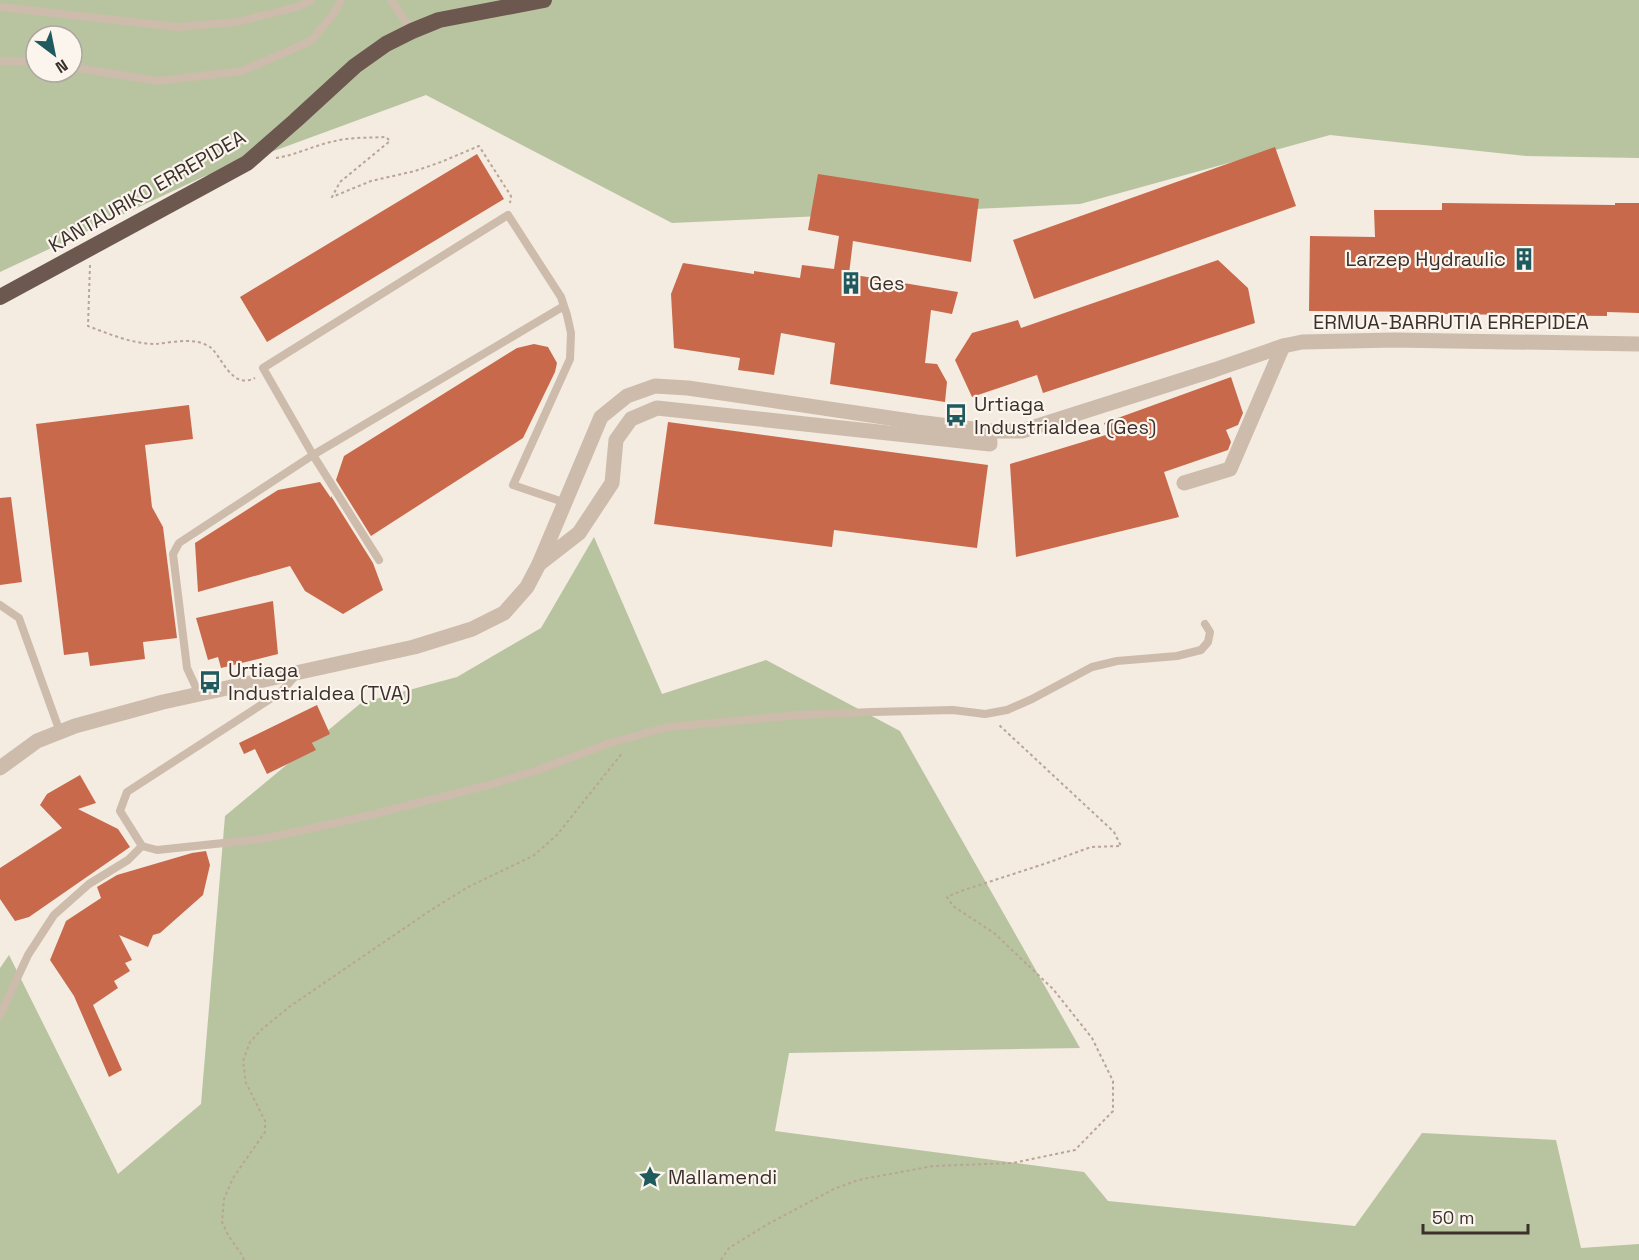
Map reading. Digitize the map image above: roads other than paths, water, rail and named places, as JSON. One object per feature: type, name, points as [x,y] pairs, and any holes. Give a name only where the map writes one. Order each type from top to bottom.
[{"type":"highway","name":"KANTAURIKO ERREPIDEA","points":[[0,298],[248,163],[355,66],[386,44],[439,20],[544,0]]},
{"type":"street","name":"ERMUA-BARRUTIA ERREPIDEA","points":[[0,768],[38,741],[75,726],[200,694],[414,647],[472,629],[504,613],[527,587],[539,564],[601,417],[627,396],[655,386],[688,388],[989,431],[1022,431],[1283,346],[1302,342],[1394,340],[1639,344]]},
{"type":"street","points":[[1184,483],[1230,469],[1283,346]]},
{"type":"street","points":[[539,564],[579,533],[612,483],[616,440],[631,419],[657,408],[990,444],[989,431]]},
{"type":"lane","points":[[0,7],[177,27],[237,22],[300,6],[311,0]]},
{"type":"lane","points":[[84,69],[158,81],[242,71],[311,41],[335,12],[341,0]]},
{"type":"lane","points":[[391,0],[412,31]]},
{"type":"lane","points":[[0,61],[24,62]]},
{"type":"lane","points":[[379,560],[313,455],[264,368],[508,215],[561,297],[571,333],[570,360],[513,485],[566,503]]},
{"type":"lane","points":[[200,694],[187,668],[172,554],[179,543],[313,455],[564,306]]},
{"type":"lane","points":[[0,604],[19,618],[60,732]]},
{"type":"lane","points":[[298,672],[281,692],[127,792],[120,811],[142,846],[157,850],[262,839],[343,821],[489,785],[538,770],[610,743],[668,727],[799,715],[953,710],[985,714],[1007,710],[1092,667],[1117,661],[1177,656],[1201,650],[1208,642],[1210,632],[1205,624]]},
{"type":"lane","points":[[0,1015],[28,955],[54,915],[89,884],[128,860],[142,846]]},
{"type":"place","name":"Larzep Hydraulic","points":[[1524,259]]},
{"type":"place","name":"Ges","points":[[851,283]]},
{"type":"place","name":"Urtiaga Industrialdea (Ges)","points":[[956,415]]},
{"type":"place","name":"Urtiaga Industrialdea (TVA)","points":[[210,682]]},
{"type":"place","name":"Mallamendi","points":[[650,1177]]}]
